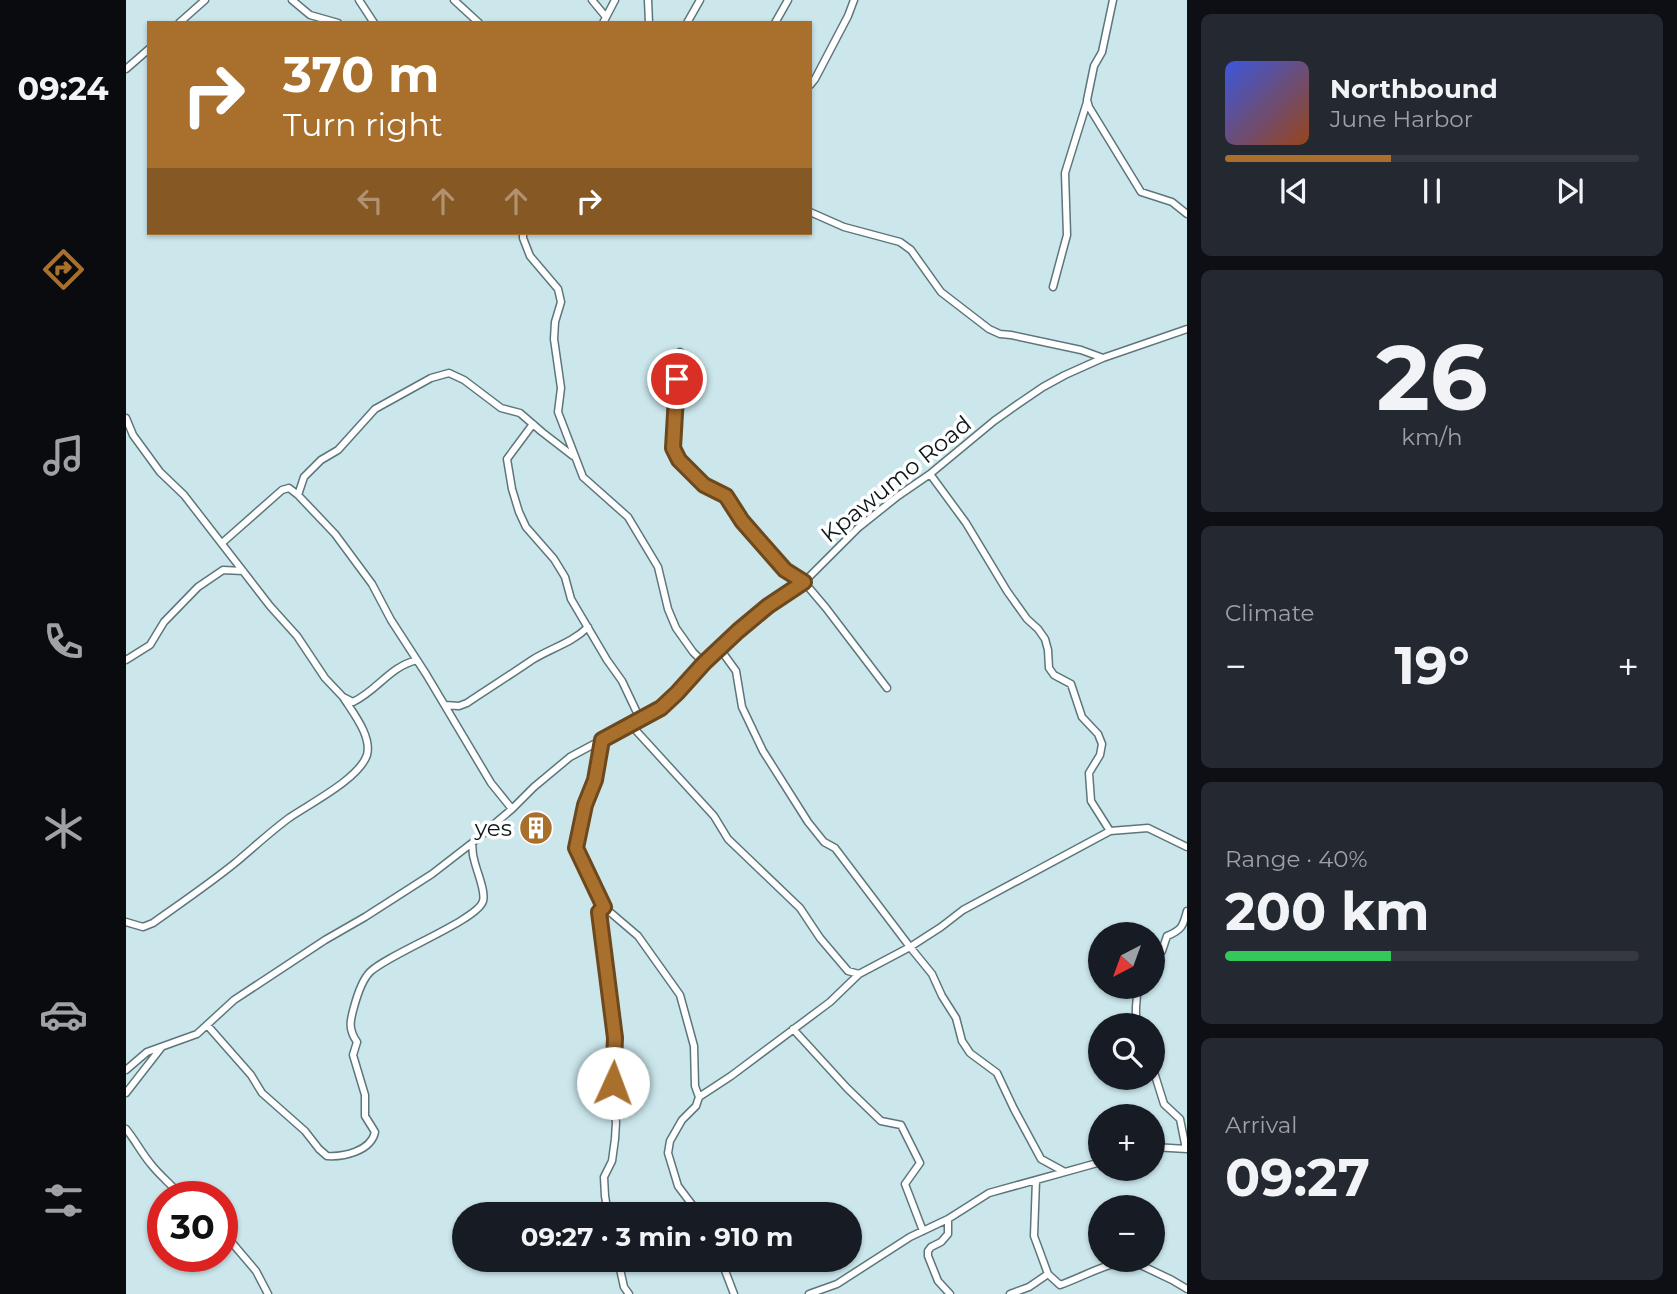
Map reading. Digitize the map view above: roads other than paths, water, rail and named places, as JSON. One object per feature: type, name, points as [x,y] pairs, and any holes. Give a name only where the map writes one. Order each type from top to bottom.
[{"type":"street","points":[[181,21],[205,0]]},
{"type":"street","points":[[292,0],[310,15],[331,21]]},
{"type":"street","points":[[359,0],[373,21]]},
{"type":"street","points":[[454,0],[477,21]]},
{"type":"street","points":[[592,0],[605,20]]},
{"type":"street","points":[[605,20],[615,0]]},
{"type":"street","points":[[648,0],[649,21]]},
{"type":"street","points":[[688,21],[700,0]]},
{"type":"street","points":[[776,21],[788,0]]},
{"type":"street","points":[[812,83],[855,0]]},
{"type":"street","points":[[1053,287],[1067,235],[1065,173],[1087,100],[1094,66],[1102,52],[1113,0]]},
{"type":"street","points":[[126,69],[147,51]]},
{"type":"street","points":[[1087,100],[1141,192],[1172,202],[1187,214]]},
{"type":"street","points":[[812,213],[844,228],[900,242],[911,250],[941,292],[989,329],[1000,334],[1082,350],[1103,358]]},
{"type":"street","points":[[524,235],[530,256],[558,289],[561,302],[555,322],[554,339],[561,388],[558,412],[583,477],[628,517],[658,567],[676,628],[704,663]]},
{"type":"street","name":"Kpawumo Road","points":[[126,1070],[148,1052],[197,1034],[234,1000],[432,874],[472,843],[570,757],[661,708],[704,663],[768,606],[804,582],[858,528],[994,421],[1042,387],[1103,358],[1187,329]]},
{"type":"street","points":[[680,352],[673,448],[679,460],[704,485],[726,496],[742,521],[785,570],[804,582],[826,608],[887,688]]},
{"type":"street","points":[[298,495],[304,477],[321,460],[338,450],[376,409],[421,383],[449,373],[464,380],[501,408],[520,413],[575,457]]},
{"type":"street","points":[[126,418],[133,435],[160,472],[184,495],[343,697],[367,738],[367,755],[356,771],[289,818],[153,923],[143,927],[126,922]]},
{"type":"street","points":[[533,424],[507,459],[512,489],[526,527],[554,559],[565,577],[571,599],[622,681],[640,719]]},
{"type":"street","points":[[930,474],[966,523],[1027,620],[1045,639],[1049,668],[1054,675],[1071,684],[1082,717],[1098,734],[1102,744],[1100,755],[1089,773],[1091,801],[1110,831]]},
{"type":"street","points":[[222,543],[282,490],[289,488],[298,495],[335,534],[372,584],[391,620],[491,783],[512,809]]},
{"type":"street","points":[[126,660],[150,645],[164,622],[198,587],[223,570],[243,571]]},
{"type":"street","points":[[444,705],[459,706],[467,703],[532,660],[582,634],[588,627]]},
{"type":"street","points":[[720,649],[736,671],[742,707],[763,751],[808,822],[824,842],[835,848],[932,974],[942,996],[957,1018],[962,1041],[970,1053],[998,1073],[1041,1159],[1063,1171]]},
{"type":"street","points":[[343,697],[353,702],[362,698],[404,663],[417,660]]},
{"type":"street","points":[[630,724],[714,816],[727,839],[800,908],[820,938],[848,971],[859,974]]},
{"type":"street","points":[[602,740],[595,780],[585,805],[576,848],[604,907],[638,936],[680,995],[694,1046],[695,1086],[699,1097],[696,1106],[682,1120],[670,1141],[668,1153],[678,1186],[690,1202]]},
{"type":"street","points":[[699,1097],[732,1076],[830,1002],[859,974],[942,928],[963,910],[1110,831],[1148,828],[1187,847]]},
{"type":"street","points":[[207,1025],[251,1075],[262,1093],[305,1131],[327,1156],[349,1154],[366,1146],[375,1132],[365,1116],[365,1095],[353,1055],[357,1042],[351,1034],[351,1020],[358,995],[368,973],[478,909],[483,902],[472,856],[472,843]]},
{"type":"street","points":[[604,907],[599,912],[615,1038],[612,1101],[616,1122],[612,1161],[604,1177],[606,1202]]},
{"type":"street","points":[[1166,939],[1178,932],[1187,911]]},
{"type":"street","points":[[793,1029],[881,1121],[901,1125],[920,1163],[905,1184],[923,1231]]},
{"type":"street","points":[[126,1093],[163,1047]]},
{"type":"street","points":[[1160,1090],[1164,1104],[1180,1119],[1187,1149],[1165,1148]]},
{"type":"street","points":[[126,1129],[151,1165],[166,1181]]},
{"type":"street","points":[[809,1294],[837,1284],[910,1237],[948,1219],[989,1194],[1088,1165]]},
{"type":"street","points":[[1035,1180],[1034,1236],[1048,1274],[1059,1285],[1093,1272]]},
{"type":"street","points":[[948,1219],[948,1234],[942,1242],[931,1247],[928,1256],[938,1281],[950,1294]]},
{"type":"street","points":[[238,1250],[256,1271],[268,1294]]},
{"type":"street","points":[[621,1272],[624,1287],[629,1294]]},
{"type":"street","points":[[725,1272],[733,1294]]},
{"type":"street","points":[[1155,1272],[1187,1289]]},
{"type":"street","points":[[1010,1294],[1029,1287],[1048,1274]]},
{"type":"place","name":"yes","points":[[536,828]]}]
